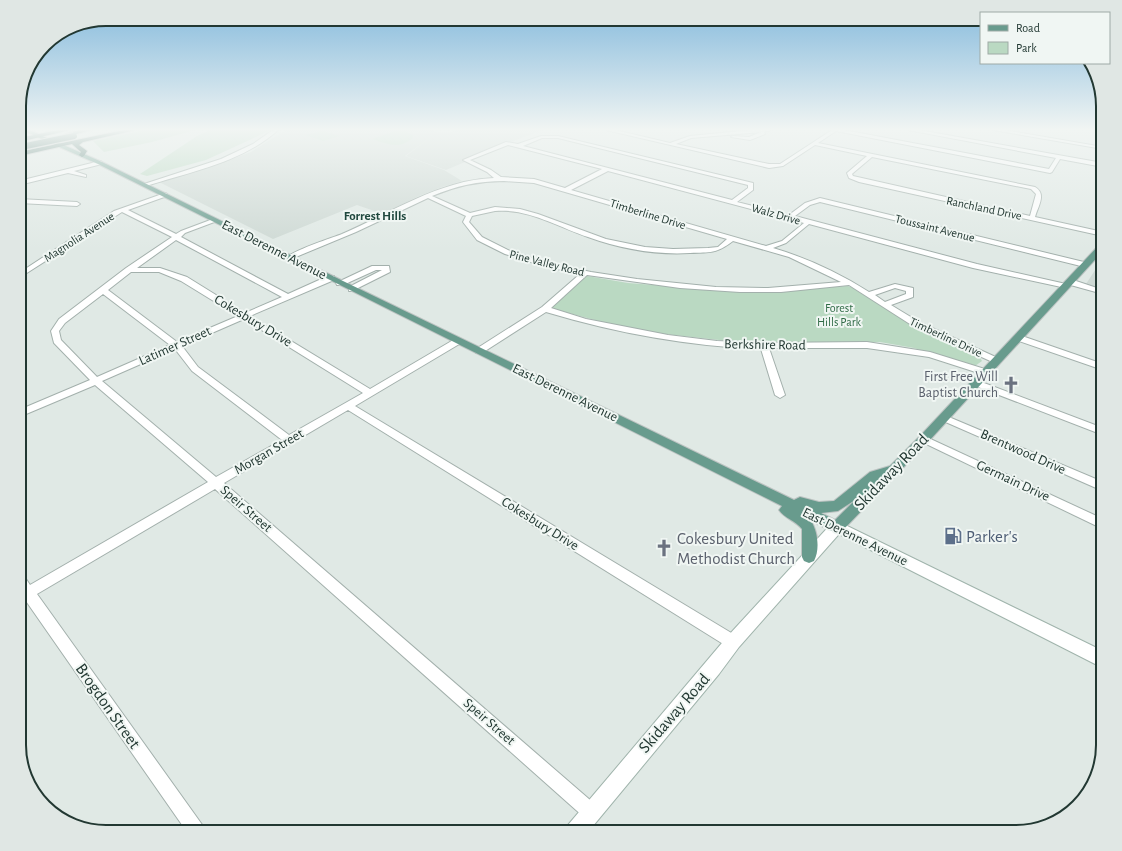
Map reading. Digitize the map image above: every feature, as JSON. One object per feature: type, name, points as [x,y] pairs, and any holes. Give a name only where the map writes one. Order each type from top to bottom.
[{"type":"main road","name":"East Derenne Avenue","points":[[114,170],[335,281],[758,488],[1096,656]]},
{"type":"main road","name":"Skidaway Road","points":[[581,825],[713,668],[733,642],[837,527],[944,418],[1096,253]]},
{"type":"main road","points":[[771,495],[813,507],[826,509],[836,507],[845,502],[878,473],[893,470]]},
{"type":"main road","points":[[758,488],[763,499],[794,515],[806,524],[810,531],[808,546],[809,558]]},
{"type":"street","points":[[26,181],[73,170]]},
{"type":"street","points":[[137,181],[176,170]]},
{"type":"street","points":[[144,185],[192,170]]},
{"type":"street","name":"Walz Drive","points":[[486,170],[499,179]]},
{"type":"street","points":[[566,190],[606,170]]},
{"type":"street","name":"Walz Drive","points":[[610,170],[790,217],[807,223],[976,266],[1096,290]]},
{"type":"street","points":[[692,170],[751,184],[751,189],[733,202]]},
{"type":"street","name":"Ranchland Drive","points":[[853,170],[849,174],[851,177],[859,180],[1096,232]]},
{"type":"street","points":[[943,170],[1033,188],[1038,191],[1039,194],[1032,218]]},
{"type":"street","points":[[68,171],[84,176]]},
{"type":"street","name":"Timberline Drive","points":[[289,258],[449,187],[474,181],[499,179],[534,181],[791,256],[850,283],[886,304],[902,317],[997,361]]},
{"type":"street","name":"Magnolia Avenue","points":[[26,271],[116,212],[165,195]]},
{"type":"street","points":[[428,196],[469,215],[497,208],[530,212],[608,242],[637,248],[659,250],[702,250],[720,248],[732,239]]},
{"type":"street","name":"Toussaint Avenue","points":[[790,217],[806,204],[812,201],[820,200],[1085,265]]},
{"type":"street","points":[[26,201],[77,204]]},
{"type":"street","points":[[123,210],[288,297]]},
{"type":"street","name":"Pine Valley Road","points":[[469,215],[466,222],[467,228],[471,233],[483,242],[522,259],[620,279],[707,289],[806,289],[850,283]]},
{"type":"street","name":"Speir Street","points":[[215,220],[183,232],[129,270],[62,321],[55,331],[57,341],[96,381],[216,483],[591,812]]},
{"type":"street","points":[[765,248],[784,242],[807,223]]},
{"type":"street","name":"Latimer Street","points":[[26,411],[288,297],[375,268],[386,268],[386,272],[352,289]]},
{"type":"street","name":"Cokesbury Drive","points":[[129,270],[160,270],[184,279],[370,393]]},
{"type":"street","points":[[479,351],[545,309],[586,272]]},
{"type":"street","points":[[870,294],[895,286],[910,290],[910,295],[886,304]]},
{"type":"street","points":[[103,290],[176,345],[195,369],[289,440]]},
{"type":"street","name":"Berkshire Road","points":[[545,309],[584,321],[668,338],[717,344],[764,346],[867,344],[930,355],[986,372]]},
{"type":"street","points":[[1019,338],[1096,365]]},
{"type":"street","name":"Morgan Street","points":[[26,595],[458,341]]},
{"type":"street","points":[[764,346],[780,395]]},
{"type":"street","points":[[976,383],[1096,429]]},
{"type":"street","name":"Cokesbury Drive","points":[[348,406],[733,642]]},
{"type":"street","name":"Brentwood Drive","points":[[944,418],[1096,484]]},
{"type":"street","name":"Germain Drive","points":[[924,439],[1096,521]]},
{"type":"street","name":"Brogdon Street","points":[[26,599],[192,825]]},
{"type":"shaded area","points":[[201,170],[443,170],[462,181],[419,196],[383,214],[357,205],[273,239],[159,182]]},
{"type":"shaded area","points":[[1096,269],[1096,287],[1086,284]]},
{"type":"green space","points":[[146,170],[170,170],[147,176],[140,174]]},
{"type":"green space","name":"Forest Hills Park","points":[[587,276],[628,283],[718,290],[793,290],[847,286],[851,287],[907,322],[941,340],[979,356],[982,361],[975,366],[967,365],[914,348],[880,342],[780,343],[719,340],[665,334],[606,323],[550,308]]},
{"type":"place","name":"First Free Will Baptist Church","points":[[1011,385]]},
{"type":"place","name":"Parker's","points":[[953,536]]},
{"type":"place","name":"Cokesbury United Methodist Church","points":[[664,548]]},
{"type":"district","name":"Forrest Hills","points":[[375,216]]}]
